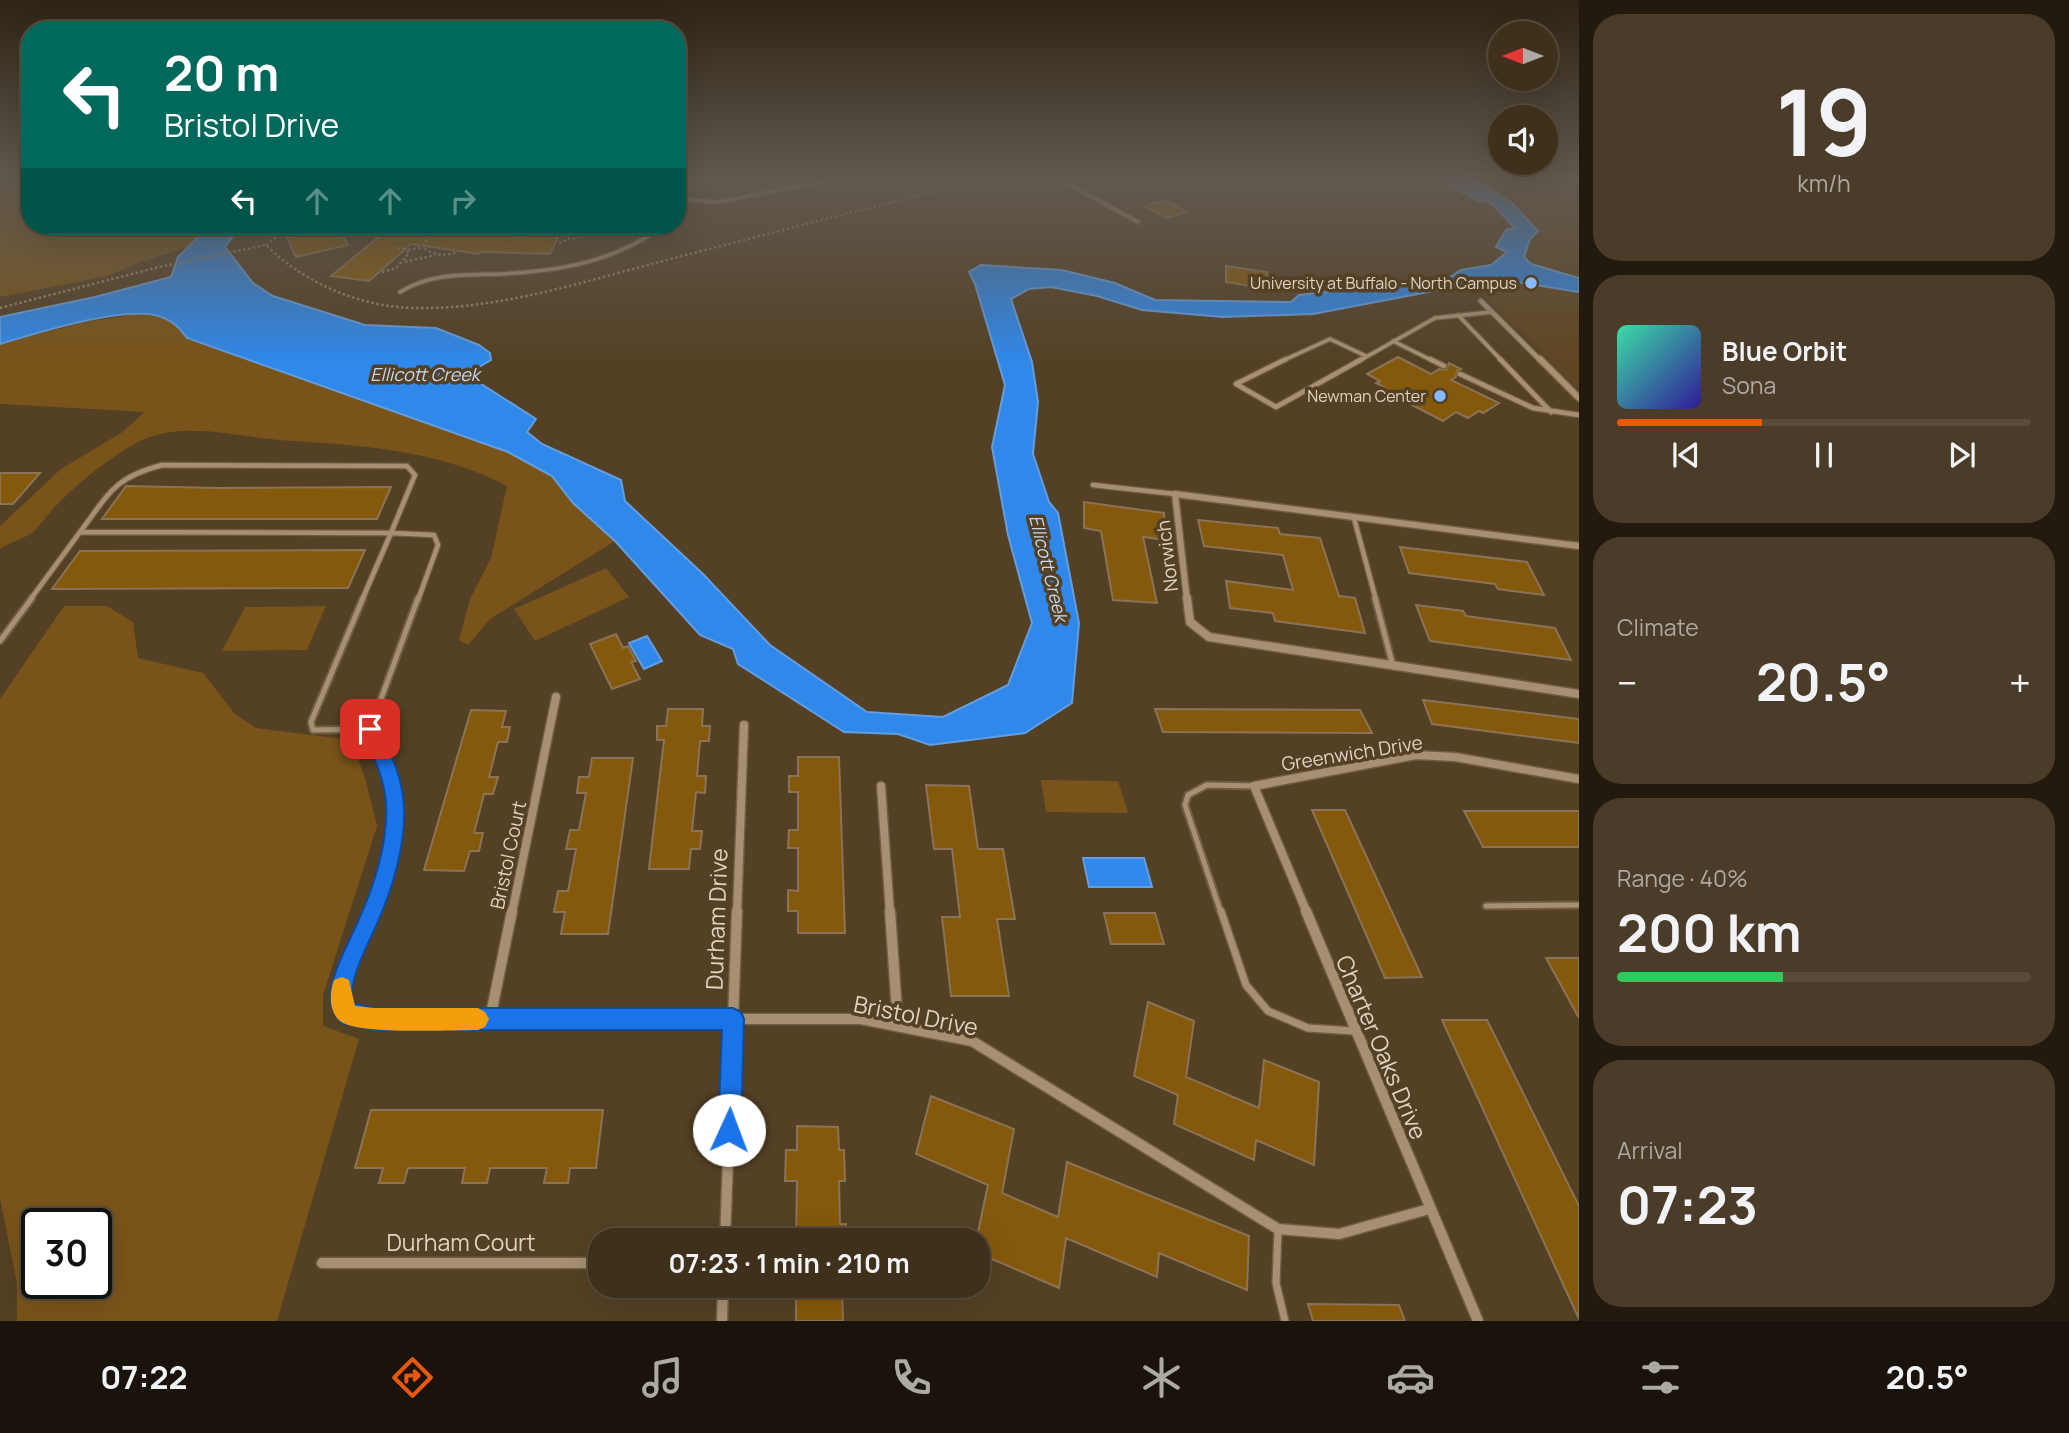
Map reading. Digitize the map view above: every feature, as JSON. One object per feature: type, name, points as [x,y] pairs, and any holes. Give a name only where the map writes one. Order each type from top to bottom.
[{"type":"street","points":[[1481,301],[1579,398]]},
{"type":"street","name":"Norwich","points":[[1579,546],[1175,494],[1190,622],[1209,637],[1579,694]]},
{"type":"street","name":"Bristol Court","points":[[490,1019],[556,697]]},
{"type":"street","name":"Durham Drive","points":[[725,1228],[744,725]]},
{"type":"street","name":"Bristol Drive","points":[[370,729],[387,767],[396,805],[392,841],[370,918],[349,963],[341,991],[342,1007],[349,1015],[374,1019],[861,1019],[972,1041],[1278,1229],[1339,1234],[1429,1209]]},
{"type":"street","name":"Greenwich Drive","points":[[1254,786],[1416,755],[1455,757],[1579,779]]},
{"type":"street","points":[[881,786],[898,1026]]},
{"type":"street","name":"Charter Oaks Drive","points":[[1254,786],[1354,1031],[1478,1321]]},
{"type":"street","name":"Durham Court","points":[[322,1263],[588,1263]]},
{"type":"street","points":[[722,1321],[723,1298]]},
{"type":"lane","points":[[400,292],[419,282],[444,276],[543,271],[598,260],[644,239]]},
{"type":"lane","points":[[1366,356],[1329,339],[1323,340],[1236,384],[1276,407],[1435,318],[1492,312]]},
{"type":"lane","points":[[1458,315],[1551,412]]},
{"type":"lane","points":[[1393,341],[1444,366]]},
{"type":"lane","points":[[1461,374],[1533,408],[1579,415]]},
{"type":"lane","points":[[0,641],[80,533],[116,485],[139,471],[162,466],[407,466],[415,475],[392,533],[311,722],[313,730],[370,729],[439,544],[434,535],[392,533],[80,533]]},
{"type":"lane","points":[[1093,485],[1175,494]]},
{"type":"lane","points":[[1354,518],[1393,666]]},
{"type":"lane","points":[[1254,786],[1207,785],[1188,794],[1185,805],[1246,985],[1268,1011],[1308,1028],[1354,1031]]},
{"type":"lane","points":[[1486,906],[1579,905]]},
{"type":"lane","points":[[1278,1229],[1276,1283],[1285,1321]]},
{"type":"path","points":[[266,246],[275,239]]},
{"type":"path","points":[[420,239],[424,246],[436,254]]},
{"type":"path","points":[[559,243],[570,239]]},
{"type":"path","points":[[394,248],[408,250],[424,246],[427,240]]},
{"type":"path","points":[[400,244],[402,248]]},
{"type":"path","points":[[0,309],[159,267],[241,249]]},
{"type":"path","points":[[382,272],[396,268],[403,262],[408,250]]},
{"type":"path","points":[[403,262],[458,252]]},
{"type":"shaded area","points":[[0,239],[198,239],[191,246],[107,276],[0,297]]},
{"type":"shaded area","name":"University at Buffalo - North Campus","points":[[1520,239],[1579,239],[1579,390],[1473,285],[1494,282]]},
{"type":"shaded area","points":[[133,315],[164,319],[187,339],[508,452],[552,476],[573,503],[615,541],[490,619],[468,645],[459,640],[470,599],[491,558],[507,486],[453,464],[396,451],[189,431],[154,435],[127,448],[72,490],[33,532],[0,549],[0,526],[61,469],[121,433],[145,412],[0,404],[0,344],[85,322]]},
{"type":"shaded area","points":[[606,568],[629,597],[535,641],[514,609]]},
{"type":"shaded area","points":[[64,606],[107,606],[133,622],[138,658],[203,673],[235,714],[256,728],[351,740],[365,778],[377,826],[323,995],[323,1026],[359,1039],[277,1321],[17,1321],[17,1284],[0,1198],[0,699]]},
{"type":"shaded area","points":[[326,606],[307,650],[222,651],[245,607]]},
{"type":"shaded area","points":[[1041,780],[1118,781],[1128,813],[1046,812]]},
{"type":"water","name":"Ellicott Creek","points":[[197,239],[231,239],[225,247],[253,283],[273,296],[365,325],[436,328],[479,345],[490,353],[491,360],[472,371],[472,378],[536,419],[527,432],[542,444],[621,480],[625,501],[703,574],[770,645],[867,712],[943,717],[1008,685],[1032,623],[1008,535],[992,447],[1005,385],[969,272],[981,265],[1062,270],[1115,283],[1155,300],[1291,302],[1299,295],[1447,279],[1461,270],[1491,265],[1507,252],[1496,247],[1501,239],[1530,239],[1524,257],[1531,264],[1579,278],[1579,292],[1497,279],[1313,314],[1223,317],[1142,310],[1097,296],[1051,287],[1029,289],[1011,299],[1032,362],[1038,402],[1033,454],[1049,502],[1058,513],[1079,623],[1072,703],[1025,733],[930,745],[898,734],[844,732],[738,664],[733,649],[700,635],[615,541],[573,503],[552,476],[508,452],[187,338],[175,324],[158,316],[143,314],[102,318],[0,344],[0,317],[95,297],[171,277],[178,257]]},
{"type":"water","points":[[647,636],[662,661],[644,669],[629,643]]},
{"type":"water","points":[[1083,858],[1144,858],[1152,887],[1089,887]]},
{"type":"building","points":[[287,239],[344,239],[348,245],[296,257]]},
{"type":"building","points":[[377,239],[557,239],[550,254],[478,254],[411,244],[369,281],[331,276]]},
{"type":"building","points":[[1226,266],[1267,272],[1268,289],[1226,282]]},
{"type":"building","name":"Newman Center","points":[[1398,357],[1431,374],[1439,369],[1446,370],[1449,363],[1461,369],[1451,380],[1499,403],[1468,418],[1456,412],[1443,421],[1381,389],[1384,387],[1376,383],[1380,381],[1367,374]]},
{"type":"building","points":[[0,473],[40,473],[13,504],[0,504]]},
{"type":"building","points":[[126,486],[391,487],[377,519],[102,519]]},
{"type":"building","points":[[1084,502],[1164,513],[1166,540],[1143,537],[1157,603],[1113,600],[1101,531],[1084,528]]},
{"type":"building","points":[[1198,520],[1278,528],[1280,534],[1320,538],[1339,596],[1355,598],[1365,633],[1275,621],[1273,613],[1230,608],[1226,581],[1293,590],[1283,555],[1204,546]]},
{"type":"building","points":[[1400,547],[1527,562],[1544,595],[1498,589],[1495,584],[1409,573]]},
{"type":"building","points":[[365,550],[348,588],[52,589],[80,551]]},
{"type":"building","points":[[1416,605],[1463,611],[1466,616],[1555,628],[1571,660],[1430,641]]},
{"type":"building","points":[[616,634],[623,648],[628,646],[636,661],[631,662],[640,679],[612,689],[590,644]]},
{"type":"building","points":[[1423,700],[1579,719],[1579,743],[1432,724]]},
{"type":"building","points":[[668,709],[703,709],[702,726],[710,726],[709,741],[700,741],[697,776],[706,776],[705,793],[696,792],[692,831],[702,831],[700,849],[691,849],[689,869],[649,869],[664,740],[657,740],[657,726],[666,726]]},
{"type":"building","points":[[1155,709],[1360,710],[1372,733],[1163,732]]},
{"type":"building","points":[[471,710],[506,711],[502,727],[510,727],[507,742],[498,742],[489,777],[498,777],[493,794],[484,794],[474,833],[483,833],[479,851],[470,851],[464,871],[424,870]]},
{"type":"building","points":[[798,757],[839,757],[845,933],[798,933],[798,911],[788,911],[788,890],[798,891],[798,848],[788,848],[789,830],[798,830],[798,792],[789,792],[789,776],[798,776]]},
{"type":"building","points":[[592,758],[633,758],[608,934],[561,934],[565,912],[554,912],[558,891],[568,891],[576,849],[566,849],[570,830],[579,830],[586,793],[577,793],[579,777],[589,777]]},
{"type":"building","points":[[926,785],[969,786],[978,849],[1003,849],[1015,919],[997,919],[1009,996],[951,996],[942,917],[960,917],[952,849],[934,849]]},
{"type":"building","points":[[1312,810],[1345,810],[1422,977],[1385,978]]},
{"type":"building","points":[[1464,811],[1579,811],[1579,847],[1483,847]]},
{"type":"building","points":[[1104,913],[1155,913],[1164,944],[1111,944]]},
{"type":"building","points":[[1546,958],[1579,958],[1579,1018]]},
{"type":"building","points":[[1148,1002],[1194,1021],[1186,1077],[1259,1108],[1264,1060],[1319,1082],[1314,1165],[1256,1140],[1254,1160],[1174,1124],[1178,1095],[1134,1076]]},
{"type":"building","points":[[1442,1020],[1487,1020],[1579,1206],[1579,1319]]},
{"type":"building","points":[[931,1096],[1014,1129],[1002,1193],[1058,1217],[1067,1162],[1249,1236],[1247,1290],[1159,1253],[1157,1277],[1066,1238],[1059,1288],[990,1258],[990,1228],[979,1228],[988,1185],[916,1154]]},
{"type":"building","points":[[371,1110],[603,1110],[596,1168],[570,1168],[568,1183],[544,1183],[547,1168],[490,1168],[487,1183],[462,1183],[465,1168],[408,1168],[404,1183],[379,1183],[383,1168],[355,1168]]},
{"type":"building","points":[[797,1126],[838,1127],[839,1150],[844,1150],[845,1181],[839,1181],[840,1224],[846,1224],[846,1228],[796,1228],[797,1181],[785,1181],[786,1150],[797,1150]]},
{"type":"building","points":[[796,1298],[842,1298],[843,1321],[796,1321]]},
{"type":"building","points":[[1308,1304],[1399,1305],[1405,1321],[1313,1321]]},
{"type":"slow traffic","points":[[342,988],[342,1007],[349,1015],[374,1019],[478,1019]]},
{"type":"place","name":"University at Buffalo - North Campus","points":[[1531,283]]},
{"type":"place","name":"Newman Center","points":[[1440,396]]},
{"type":"route","points":[[370,729],[387,767],[396,805],[391,852],[370,918],[349,963],[341,991],[342,1007],[349,1015],[374,1019],[733,1019],[729,1130]]}]
